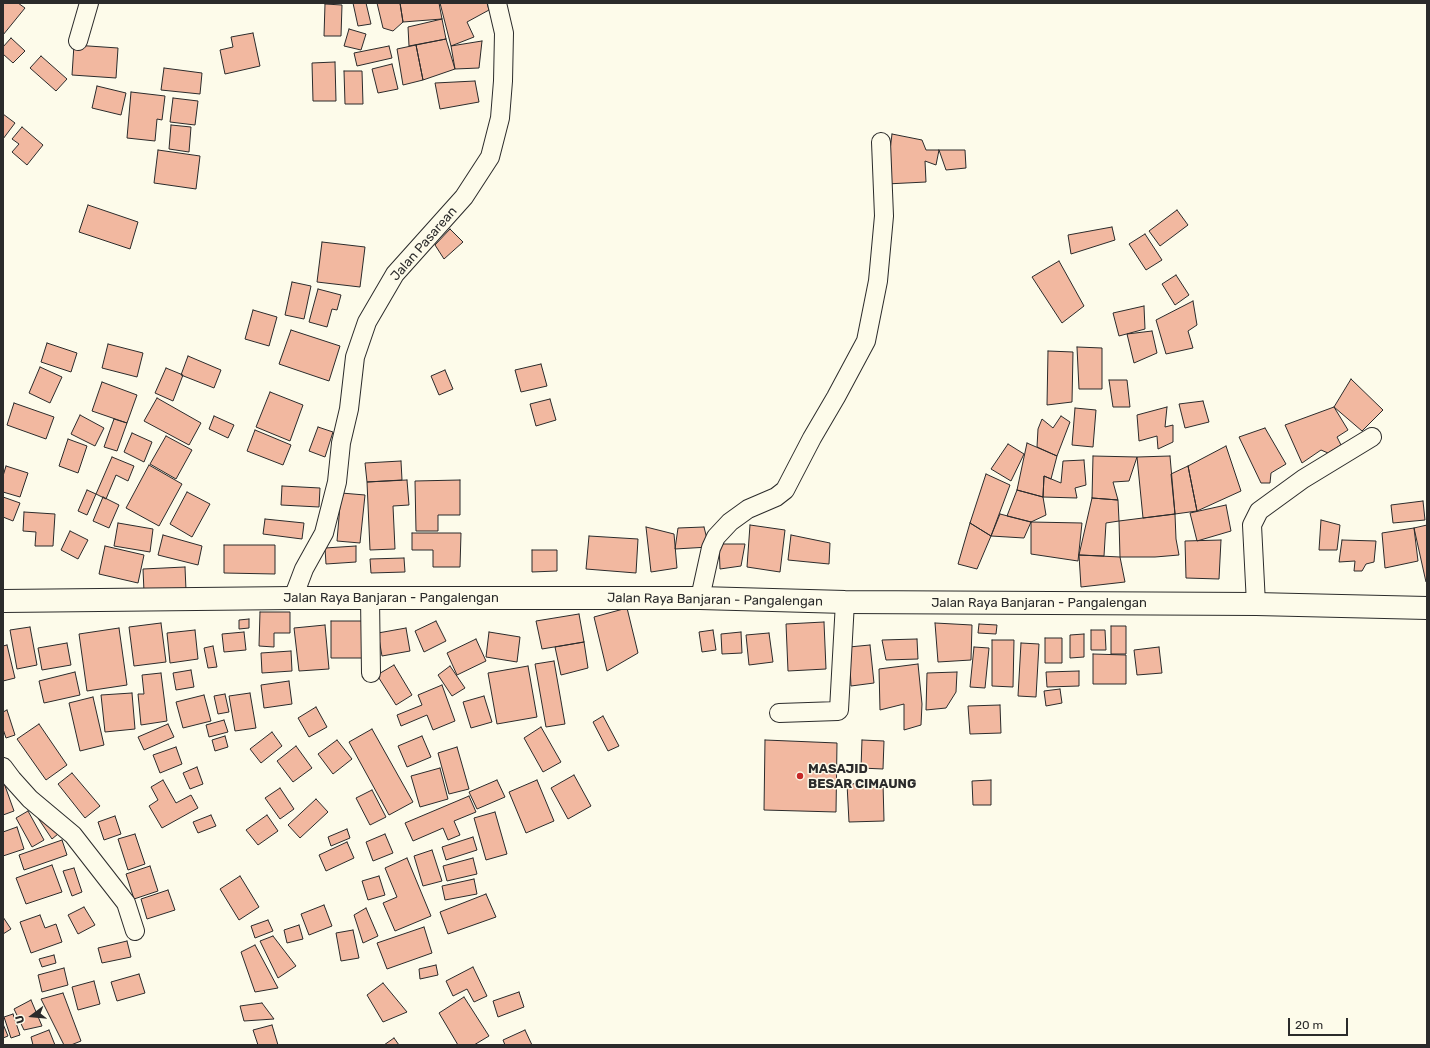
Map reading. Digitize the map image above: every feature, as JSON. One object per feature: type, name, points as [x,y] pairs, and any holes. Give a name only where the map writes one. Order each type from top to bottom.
[{"type":"main road","name":"Jalan Raya Banjaran - Pangalengan","points":[[3,601],[293,598],[700,598],[845,602],[1256,604],[1427,608]]},
{"type":"street","points":[[78,41],[89,3]]},
{"type":"street","name":"Jalan Pasarean","points":[[293,598],[304,569],[324,534],[337,482],[341,443],[349,409],[354,357],[367,322],[395,274],[464,197],[490,157],[500,118],[503,81],[504,33],[497,3]]},
{"type":"street","points":[[700,598],[711,548],[716,537],[730,522],[748,510],[776,497],[785,490],[866,341],[878,281],[884,216],[881,142]]},
{"type":"street","points":[[1256,604],[1252,525],[1259,511],[1303,479],[1372,437]]},
{"type":"street","points":[[370,598],[371,673]]},
{"type":"street","points":[[779,713],[839,710],[845,602]]},
{"type":"street","points":[[3,767],[30,799],[73,835],[126,903],[135,931]]},
{"type":"building","points":[[3,3],[18,3],[25,8],[3,35]]},
{"type":"building","points":[[353,3],[366,3],[371,24],[358,26]]},
{"type":"building","points":[[377,3],[400,3],[403,22],[393,31],[383,28]]},
{"type":"building","points":[[400,3],[439,3],[442,19],[403,22]]},
{"type":"building","points":[[440,3],[487,3],[489,10],[467,22],[474,37],[451,46]]},
{"type":"building","points":[[325,4],[342,5],[341,36],[324,36]]},
{"type":"building","points":[[442,19],[446,39],[409,46],[408,27]]},
{"type":"building","points":[[349,29],[366,34],[361,50],[344,46]]},
{"type":"building","points":[[253,33],[260,66],[225,74],[220,50],[233,47],[231,37]]},
{"type":"building","points":[[11,38],[25,51],[13,63],[3,54],[3,47]]},
{"type":"building","points":[[446,39],[455,69],[423,80],[416,45]]},
{"type":"building","points":[[482,41],[479,68],[455,69],[451,46]]},
{"type":"building","points":[[74,45],[118,48],[116,78],[72,75]]},
{"type":"building","points":[[416,45],[423,80],[403,85],[397,49]]},
{"type":"building","points":[[389,46],[392,58],[357,66],[354,53]]},
{"type":"building","points":[[41,56],[67,79],[56,91],[30,68]]},
{"type":"building","points":[[335,62],[336,101],[313,101],[312,63]]},
{"type":"building","points":[[392,64],[398,89],[378,93],[372,69]]},
{"type":"building","points":[[164,68],[202,73],[200,94],[161,90]]},
{"type":"building","points":[[344,71],[362,71],[363,104],[345,104]]},
{"type":"building","points":[[475,81],[479,102],[440,109],[435,83]]},
{"type":"building","points":[[97,86],[126,93],[121,115],[92,108]]},
{"type":"building","points":[[131,92],[165,96],[162,120],[157,119],[155,141],[127,138]]},
{"type":"building","points":[[173,98],[198,101],[195,125],[170,122]]},
{"type":"building","points":[[3,114],[15,123],[3,139]]},
{"type":"building","points":[[171,125],[191,127],[189,152],[169,149]]},
{"type":"building","points":[[22,127],[43,145],[27,165],[12,152],[19,144],[12,139]]},
{"type":"building","points":[[892,134],[922,140],[926,150],[939,150],[936,165],[925,161],[926,182],[886,184]]},
{"type":"building","points":[[158,150],[200,156],[196,189],[154,183]]},
{"type":"building","points":[[939,150],[965,150],[966,168],[946,170]]},
{"type":"building","points":[[88,205],[138,222],[130,249],[79,232]]},
{"type":"building","points":[[1177,210],[1188,225],[1160,246],[1149,231]]},
{"type":"building","points":[[1112,227],[1115,240],[1071,254],[1068,235]]},
{"type":"building","points":[[450,229],[463,242],[444,259],[435,245]]},
{"type":"building","points":[[1145,234],[1162,260],[1146,270],[1129,244]]},
{"type":"building","points":[[322,242],[365,247],[360,287],[317,282]]},
{"type":"building","points":[[1059,261],[1084,306],[1062,323],[1032,277]]},
{"type":"building","points":[[1176,275],[1189,295],[1175,305],[1162,284]]},
{"type":"building","points":[[292,282],[311,286],[304,319],[285,315]]},
{"type":"building","points":[[318,289],[341,295],[337,310],[332,309],[327,327],[309,322]]},
{"type":"building","points":[[1193,301],[1197,325],[1188,331],[1193,348],[1166,354],[1156,320]]},
{"type":"building","points":[[1144,306],[1145,329],[1119,336],[1113,313]]},
{"type":"building","points":[[253,310],[277,317],[269,346],[245,339]]},
{"type":"building","points":[[291,330],[340,346],[329,381],[279,364]]},
{"type":"building","points":[[1152,331],[1157,353],[1134,363],[1127,334]]},
{"type":"building","points":[[47,343],[77,353],[71,372],[41,362]]},
{"type":"building","points":[[108,344],[143,353],[137,377],[102,368]]},
{"type":"building","points":[[1077,347],[1102,348],[1102,389],[1079,389]]},
{"type":"building","points":[[1048,351],[1073,352],[1072,402],[1047,405]]},
{"type":"building","points":[[188,356],[221,370],[214,388],[181,375]]},
{"type":"building","points":[[541,364],[547,386],[521,392],[515,370]]},
{"type":"building","points":[[40,367],[62,377],[50,403],[29,393]]},
{"type":"building","points":[[166,368],[183,375],[173,401],[155,393]]},
{"type":"building","points":[[445,370],[453,389],[439,395],[431,376]]},
{"type":"building","points":[[1351,379],[1383,410],[1362,431],[1334,407]]},
{"type":"building","points":[[1109,380],[1127,380],[1130,407],[1113,407]]},
{"type":"building","points":[[102,382],[137,395],[127,423],[92,411]]},
{"type":"building","points":[[270,392],[303,405],[290,441],[256,427]]},
{"type":"building","points":[[157,398],[201,423],[189,445],[144,421]]},
{"type":"building","points":[[550,399],[556,420],[536,426],[530,404]]},
{"type":"building","points":[[1203,401],[1209,422],[1185,428],[1179,404]]},
{"type":"building","points":[[14,403],[54,417],[46,439],[7,425]]},
{"type":"building","points":[[1167,407],[1165,427],[1173,425],[1173,442],[1158,449],[1157,436],[1139,441],[1137,415]]},
{"type":"building","points":[[1334,407],[1348,430],[1337,437],[1341,445],[1328,453],[1321,450],[1302,463],[1285,425]]},
{"type":"building","points":[[1075,408],[1096,410],[1093,447],[1072,445]]},
{"type":"building","points":[[80,415],[104,428],[95,446],[71,434]]},
{"type":"building","points":[[214,416],[234,425],[228,438],[209,429]]},
{"type":"building","points":[[1061,416],[1070,422],[1057,456],[1037,447],[1038,429],[1042,419],[1053,428]]},
{"type":"building","points":[[114,419],[127,423],[117,451],[104,447]]},
{"type":"building","points":[[318,427],[333,432],[325,457],[309,451]]},
{"type":"building","points":[[1265,428],[1286,464],[1271,473],[1270,483],[1261,483],[1239,437]]},
{"type":"building","points":[[255,430],[291,445],[283,465],[247,451]]},
{"type":"building","points":[[132,433],[152,442],[144,462],[124,452]]},
{"type":"building","points":[[166,436],[192,450],[176,479],[150,464]]},
{"type":"building","points":[[68,439],[87,446],[78,473],[59,466]]},
{"type":"building","points":[[1027,443],[1057,456],[1051,479],[1044,476],[1043,497],[1017,490]]},
{"type":"building","points":[[1008,444],[1024,454],[1011,481],[991,469]]},
{"type":"building","points":[[1226,446],[1241,491],[1197,511],[1188,466]]},
{"type":"building","points":[[1093,456],[1137,457],[1129,481],[1113,482],[1118,500],[1092,498]]},
{"type":"building","points":[[1170,456],[1175,514],[1143,518],[1137,457]]},
{"type":"building","points":[[112,457],[134,466],[128,481],[116,475],[106,499],[96,494]]},
{"type":"building","points":[[1084,460],[1086,485],[1075,488],[1077,498],[1043,497],[1044,476],[1061,483],[1063,461]]},
{"type":"building","points":[[401,461],[402,480],[367,482],[365,463]]},
{"type":"building","points":[[149,465],[182,484],[159,526],[126,508]]},
{"type":"building","points":[[6,466],[28,473],[20,497],[3,492],[3,476]]},
{"type":"building","points":[[1188,466],[1197,511],[1175,514],[1171,474]]},
{"type":"building","points":[[986,474],[1010,485],[991,536],[970,523]]},
{"type":"building","points":[[407,480],[409,505],[393,506],[395,549],[370,550],[367,482]]},
{"type":"building","points":[[460,480],[460,515],[438,515],[438,531],[416,531],[415,481]]},
{"type":"building","points":[[282,486],[320,488],[319,507],[281,505]]},
{"type":"building","points":[[87,490],[96,494],[87,515],[78,511]]},
{"type":"building","points":[[1017,490],[1043,497],[1046,515],[1031,522],[1007,516]]},
{"type":"building","points":[[187,492],[210,504],[192,537],[170,524]]},
{"type":"building","points":[[341,493],[365,495],[360,543],[337,541]]},
{"type":"building","points":[[3,497],[20,503],[13,521],[3,517]]},
{"type":"building","points":[[103,497],[119,505],[109,528],[93,521]]},
{"type":"building","points":[[1092,498],[1118,500],[1119,521],[1106,523],[1104,556],[1079,555]]},
{"type":"building","points":[[1423,501],[1425,520],[1393,523],[1391,505]]},
{"type":"building","points":[[1226,505],[1231,531],[1197,541],[1190,513]]},
{"type":"building","points":[[24,512],[55,514],[53,546],[35,546],[36,532],[23,531]]},
{"type":"building","points":[[1000,514],[1031,522],[1024,538],[991,536]]},
{"type":"building","points":[[1175,514],[1176,539],[1179,555],[1120,557],[1119,521]]},
{"type":"building","points":[[265,519],[304,523],[302,539],[263,534]]},
{"type":"building","points":[[1321,520],[1340,525],[1337,550],[1319,550]]},
{"type":"building","points":[[1031,522],[1082,523],[1078,561],[1031,554]]},
{"type":"building","points":[[118,523],[153,529],[150,552],[114,546]]},
{"type":"building","points":[[970,523],[991,536],[977,569],[958,564]]},
{"type":"building","points":[[750,525],[785,530],[780,572],[747,567]]},
{"type":"building","points":[[1427,525],[1427,581],[1426,582],[1414,528]]},
{"type":"building","points":[[646,527],[674,534],[677,568],[651,572]]},
{"type":"building","points":[[704,527],[709,547],[675,549],[678,528]]},
{"type":"building","points":[[1414,528],[1418,561],[1385,568],[1382,533]]},
{"type":"building","points":[[70,531],[88,540],[78,559],[61,550]]},
{"type":"building","points":[[412,533],[461,533],[460,567],[433,567],[433,550],[412,550]]},
{"type":"building","points":[[163,535],[202,546],[198,565],[158,555]]},
{"type":"building","points":[[791,535],[830,543],[829,564],[788,560]]},
{"type":"building","points":[[589,536],[638,539],[636,573],[586,569]]},
{"type":"building","points":[[1221,540],[1219,579],[1186,578],[1185,541]]},
{"type":"building","points":[[1342,540],[1376,541],[1374,562],[1366,564],[1362,571],[1354,571],[1355,561],[1339,562]]},
{"type":"building","points":[[719,544],[745,544],[741,566],[720,569]]},
{"type":"building","points":[[224,545],[275,545],[275,574],[224,573]]},
{"type":"building","points":[[105,546],[144,555],[138,583],[99,574]]},
{"type":"building","points":[[356,546],[356,562],[326,564],[325,548]]},
{"type":"building","points":[[532,550],[557,550],[557,571],[532,572]]},
{"type":"building","points":[[1079,555],[1120,557],[1125,582],[1081,587]]},
{"type":"building","points":[[404,558],[405,572],[371,573],[370,559]]},
{"type":"building","points":[[185,567],[186,590],[144,592],[143,569]]},
{"type":"building","points":[[627,608],[638,653],[607,671],[594,617]]},
{"type":"building","points":[[260,612],[290,612],[290,633],[274,633],[274,647],[259,646]]},
{"type":"building","points":[[579,614],[584,642],[542,649],[536,621]]},
{"type":"building","points":[[249,619],[249,628],[239,629],[239,620]]},
{"type":"building","points":[[331,621],[366,621],[366,658],[331,658]]},
{"type":"building","points":[[436,621],[446,641],[424,652],[415,631]]},
{"type":"building","points":[[824,622],[826,669],[788,671],[786,624]]},
{"type":"building","points":[[161,623],[166,662],[134,666],[129,627]]},
{"type":"building","points":[[935,623],[972,625],[971,660],[938,662]]},
{"type":"building","points":[[979,624],[997,625],[996,634],[978,633]]},
{"type":"building","points":[[325,625],[329,669],[299,671],[294,628]]},
{"type":"building","points":[[1111,626],[1126,626],[1126,654],[1111,654]]},
{"type":"building","points":[[30,627],[37,665],[17,669],[10,630]]},
{"type":"building","points":[[119,628],[127,685],[87,691],[79,634]]},
{"type":"building","points":[[406,628],[410,651],[382,656],[378,633]]},
{"type":"building","points":[[195,630],[198,659],[170,663],[167,633]]},
{"type":"building","points":[[713,630],[716,650],[702,652],[699,632]]},
{"type":"building","points":[[1091,630],[1105,630],[1106,650],[1091,650]]},
{"type":"building","points":[[244,632],[246,650],[224,652],[222,634]]},
{"type":"building","points":[[489,632],[520,637],[517,662],[486,657]]},
{"type":"building","points":[[741,632],[742,653],[722,654],[721,634]]},
{"type":"building","points":[[769,633],[773,662],[749,665],[746,635]]},
{"type":"building","points":[[1084,634],[1084,657],[1070,658],[1070,635]]},
{"type":"building","points":[[1045,638],[1062,638],[1062,663],[1045,663]]},
{"type":"building","points":[[476,639],[486,661],[457,675],[447,653]]},
{"type":"building","points":[[917,639],[918,659],[886,660],[882,640]]},
{"type":"building","points":[[992,640],[1014,640],[1013,687],[992,686]]},
{"type":"building","points":[[584,642],[588,668],[561,675],[555,647]]},
{"type":"building","points":[[67,643],[71,665],[42,670],[38,648]]},
{"type":"building","points":[[1021,643],[1039,644],[1036,697],[1018,696]]},
{"type":"building","points":[[7,645],[15,678],[3,681],[3,646]]},
{"type":"building","points":[[870,645],[874,683],[851,686],[849,647]]},
{"type":"building","points":[[213,646],[217,667],[208,668],[204,648]]},
{"type":"building","points":[[974,647],[989,648],[985,688],[970,687]]},
{"type":"building","points":[[1159,647],[1162,673],[1137,675],[1134,650]]},
{"type":"building","points":[[291,651],[292,671],[262,673],[261,653]]},
{"type":"building","points":[[1093,654],[1126,655],[1126,684],[1093,684]]},
{"type":"building","points":[[554,661],[565,724],[546,727],[535,664]]},
{"type":"building","points":[[918,664],[922,704],[921,725],[904,730],[904,704],[880,710],[879,669]]},
{"type":"building","points":[[394,665],[412,695],[396,705],[377,675]]},
{"type":"building","points":[[450,666],[465,688],[452,696],[438,675]]},
{"type":"building","points":[[528,666],[537,717],[497,724],[488,673]]},
{"type":"building","points":[[191,670],[194,687],[176,690],[173,673]]},
{"type":"building","points":[[1079,671],[1079,686],[1047,687],[1046,672]]},
{"type":"building","points":[[75,672],[80,695],[44,703],[39,681]]},
{"type":"building","points":[[957,672],[956,692],[946,708],[926,710],[927,673]]},
{"type":"building","points":[[161,673],[167,721],[141,725],[138,694],[144,694],[142,675]]},
{"type":"building","points":[[289,681],[292,704],[264,708],[261,685]]},
{"type":"building","points":[[442,685],[455,721],[433,730],[427,715],[401,726],[397,715],[422,705],[418,695]]},
{"type":"building","points":[[1060,689],[1062,703],[1046,706],[1044,691]]},
{"type":"building","points":[[132,693],[135,729],[105,732],[101,695]]},
{"type":"building","points":[[250,693],[256,728],[235,731],[229,696]]},
{"type":"building","points":[[225,694],[229,712],[218,714],[214,696]]},
{"type":"building","points":[[204,695],[211,721],[183,728],[176,702]]},
{"type":"building","points":[[484,696],[492,722],[471,728],[463,702]]},
{"type":"building","points":[[93,697],[104,745],[80,751],[69,703]]},
{"type":"building","points":[[1000,705],[1001,733],[970,734],[968,706]]},
{"type":"building","points":[[316,707],[327,727],[309,737],[298,718]]},
{"type":"building","points":[[7,710],[15,735],[6,738],[3,729],[3,712]]},
{"type":"building","points":[[603,716],[619,746],[608,751],[593,722]]},
{"type":"building","points":[[224,720],[228,732],[209,737],[206,725]]},
{"type":"building","points":[[39,724],[67,765],[46,780],[17,739]]},
{"type":"building","points":[[168,724],[174,737],[144,750],[138,737]]},
{"type":"building","points":[[541,727],[561,762],[543,772],[524,738]]},
{"type":"building","points":[[372,729],[413,802],[389,815],[349,742]]},
{"type":"building","points":[[272,732],[282,746],[261,763],[250,749]]},
{"type":"building","points":[[225,736],[228,747],[215,751],[212,740]]},
{"type":"building","points":[[422,736],[431,757],[407,767],[398,746]]},
{"type":"building","points":[[337,740],[352,759],[333,774],[318,754]]},
{"type":"building","name":"MASAJID BESAR CIMAUNG","points":[[765,740],[837,743],[836,812],[764,810]]},
{"type":"building","points":[[862,740],[884,741],[883,769],[861,768]]},
{"type":"building","points":[[296,746],[312,768],[293,782],[277,761]]},
{"type":"building","points":[[176,747],[182,764],[160,773],[153,755]]},
{"type":"building","points":[[457,747],[469,789],[449,794],[438,753]]},
{"type":"building","points":[[197,767],[203,784],[190,789],[183,773]]},
{"type":"building","points":[[440,768],[448,799],[420,807],[411,776]]},
{"type":"building","points":[[72,773],[100,806],[85,818],[58,784]]},
{"type":"building","points":[[574,775],[591,806],[568,819],[551,788]]},
{"type":"building","points":[[163,780],[176,803],[191,795],[198,808],[162,828],[149,806],[158,800],[151,787]]},
{"type":"building","points":[[497,780],[505,797],[477,809],[469,792]]},
{"type":"building","points":[[537,780],[554,821],[526,833],[509,792]]},
{"type":"building","points":[[991,780],[991,805],[973,805],[972,781]]},
{"type":"building","points":[[3,783],[14,811],[3,815]]},
{"type":"building","points":[[883,783],[884,821],[849,822],[847,784]]},
{"type":"building","points":[[280,788],[294,809],[280,819],[265,798]]},
{"type":"building","points":[[372,790],[386,817],[370,825],[356,798]]},
{"type":"building","points":[[469,796],[476,812],[454,821],[460,835],[448,840],[443,828],[413,841],[405,823]]},
{"type":"building","points":[[316,799],[328,812],[300,838],[288,825]]},
{"type":"building","points":[[28,811],[44,840],[32,847],[16,818]]},
{"type":"building","points":[[495,812],[507,854],[486,860],[474,818]]},
{"type":"building","points":[[36,815],[58,834],[52,839]]},
{"type":"building","points":[[211,815],[216,826],[198,833],[193,822]]},
{"type":"building","points":[[267,815],[278,831],[258,845],[246,830]]},
{"type":"building","points":[[115,816],[121,834],[104,840],[98,822]]},
{"type":"building","points":[[17,827],[24,849],[3,856],[3,832]]},
{"type":"building","points":[[347,829],[350,838],[331,846],[328,837]]},
{"type":"building","points":[[135,834],[145,864],[128,870],[118,839]]},
{"type":"building","points":[[385,834],[393,853],[373,861],[366,842]]},
{"type":"building","points":[[473,837],[477,850],[446,860],[442,847]]},
{"type":"building","points":[[62,840],[67,855],[24,870],[19,855]]},
{"type":"building","points":[[347,842],[354,858],[326,871],[319,855]]},
{"type":"building","points":[[432,850],[442,881],[423,886],[414,856]]},
{"type":"building","points":[[407,858],[431,916],[395,931],[383,903],[397,897],[385,868]]},
{"type":"building","points":[[473,858],[477,874],[447,881],[443,866]]},
{"type":"building","points":[[52,865],[62,892],[26,904],[16,878]]},
{"type":"building","points":[[150,866],[158,891],[134,899],[126,874]]},
{"type":"building","points":[[74,868],[82,892],[72,896],[63,871]]},
{"type":"building","points":[[240,876],[259,907],[239,920],[220,889]]},
{"type":"building","points":[[379,876],[385,895],[368,900],[362,881]]},
{"type":"building","points":[[474,879],[477,894],[445,900],[442,886]]},
{"type":"building","points":[[168,890],[175,910],[147,919],[141,899]]},
{"type":"building","points":[[486,894],[496,917],[448,934],[440,912]]},
{"type":"building","points":[[324,905],[332,926],[309,935],[301,914]]},
{"type":"building","points":[[84,907],[95,925],[78,934],[68,915]]},
{"type":"building","points":[[366,908],[378,936],[363,943],[354,915]]},
{"type":"building","points":[[40,915],[45,928],[56,924],[62,942],[31,953],[20,922]]},
{"type":"building","points":[[3,917],[11,929],[3,934]]},
{"type":"building","points":[[268,920],[273,931],[255,938],[251,926]]},
{"type":"building","points":[[299,925],[303,939],[287,943],[284,930]]},
{"type":"building","points":[[424,927],[432,953],[387,969],[377,943]]},
{"type":"building","points":[[353,930],[359,958],[341,961],[336,933]]},
{"type":"building","points":[[273,936],[296,966],[278,978],[260,941]]},
{"type":"building","points":[[127,941],[131,957],[102,963],[98,948]]},
{"type":"building","points":[[255,945],[278,988],[255,992],[241,952]]},
{"type":"building","points":[[54,955],[56,963],[42,967],[39,959]]},
{"type":"building","points":[[436,965],[438,975],[420,979],[419,969]]},
{"type":"building","points":[[473,967],[487,996],[474,1002],[467,989],[453,996],[446,981]]},
{"type":"building","points":[[64,968],[68,985],[42,992],[38,975]]},
{"type":"building","points":[[139,974],[145,993],[117,1001],[111,982]]},
{"type":"building","points":[[94,981],[100,1004],[78,1010],[72,987]]},
{"type":"building","points":[[383,983],[407,1012],[383,1022],[367,995]]},
{"type":"building","points":[[519,992],[524,1007],[498,1017],[493,1001]]},
{"type":"building","points":[[63,993],[81,1041],[71,1045],[64,1045],[41,999]]},
{"type":"building","points":[[464,997],[489,1036],[474,1045],[458,1045],[439,1013]]},
{"type":"building","points":[[31,1000],[42,1026],[24,1030],[14,1009]]},
{"type":"building","points":[[262,1003],[274,1019],[244,1021],[240,1006]]},
{"type":"building","points":[[13,1014],[20,1035],[11,1038],[4,1017]]},
{"type":"building","points":[[3,1024],[8,1036],[3,1038]]},
{"type":"building","points":[[272,1025],[278,1045],[258,1045],[253,1030]]},
{"type":"building","points":[[49,1030],[55,1045],[33,1045],[31,1037]]},
{"type":"building","points":[[525,1030],[532,1045],[505,1045],[503,1040]]},
{"type":"building","points":[[394,1038],[399,1045],[384,1045]]},
{"type":"place","name":"MASAJID BESAR CIMAUNG","points":[[800,776]]}]
